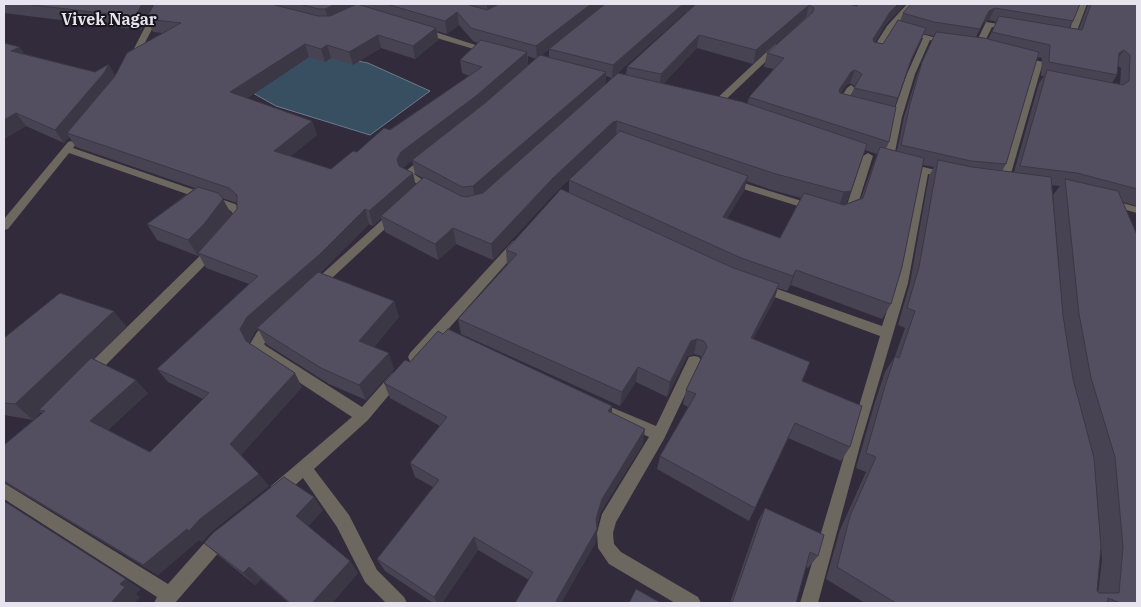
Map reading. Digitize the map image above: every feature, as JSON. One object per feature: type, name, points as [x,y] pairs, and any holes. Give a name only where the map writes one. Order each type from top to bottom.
[{"type":"street","points":[[126,74],[160,4]]},
{"type":"street","points":[[874,53],[890,28],[911,4]]},
{"type":"street","points":[[1060,38],[1070,39],[1083,4]]},
{"type":"street","points":[[890,28],[928,39],[973,47],[990,24],[1023,30]]},
{"type":"street","points":[[415,28],[500,53]]},
{"type":"street","points":[[721,178],[829,213],[844,214],[850,210],[928,39]]},
{"type":"street","points":[[730,109],[711,104],[785,40]]},
{"type":"street","points":[[1003,185],[1038,79],[1039,62],[1012,56]]},
{"type":"street","points":[[851,88],[841,105],[859,109]]},
{"type":"street","points":[[4,226],[80,134]]},
{"type":"street","points":[[67,149],[231,206],[237,210],[239,216],[231,229]]},
{"type":"street","points":[[431,153],[407,174],[422,190],[442,196]]},
{"type":"street","points":[[874,158],[953,177]]},
{"type":"street","points":[[809,603],[902,283],[924,171]]},
{"type":"street","points":[[1102,201],[1137,210]]},
{"type":"street","points":[[304,297],[404,206]]},
{"type":"street","points":[[269,498],[305,469],[363,416],[527,232]]},
{"type":"street","points":[[80,383],[219,244]]},
{"type":"street","points":[[750,284],[886,333]]},
{"type":"street","points":[[283,316],[262,336],[257,344],[261,350],[363,416]]},
{"type":"street","points":[[438,331],[456,340]]},
{"type":"street","points":[[692,603],[615,558],[606,548],[604,534],[608,520],[659,434],[694,361]]},
{"type":"street","points":[[590,404],[659,434]]},
{"type":"street","points":[[305,469],[343,521],[371,576],[398,603]]},
{"type":"street","points":[[4,490],[166,599],[219,538],[234,527]]},
{"type":"water","points":[[311,52],[368,63],[430,91],[370,135],[276,106],[251,92]]},
{"type":"building","points":[[24,4],[142,4],[135,17]]},
{"type":"building","points":[[154,4],[271,4],[318,16],[330,16],[357,4],[436,28],[413,46],[378,35],[349,52],[327,45],[321,49],[305,44],[230,92],[312,121],[274,151],[331,169],[353,151],[357,152],[384,128],[390,130],[482,67],[460,60],[481,40],[527,52],[476,96],[401,152],[397,159],[399,166],[413,173],[369,211],[365,209],[320,254],[247,317],[240,329],[246,341],[295,373],[230,444],[259,474],[200,519],[189,531],[187,529],[143,565],[4,481],[4,445],[45,411],[39,410],[91,358],[136,380],[90,421],[150,452],[209,393],[157,369],[258,276],[198,253],[237,209],[237,195],[229,188],[67,133],[115,76],[127,53],[181,23],[146,19]]},
{"type":"building","points":[[299,4],[336,4],[325,9],[319,9]]},
{"type":"building","points":[[386,4],[466,4],[487,10],[499,4],[591,4],[536,46],[471,28],[457,12],[445,21]]},
{"type":"building","points":[[605,4],[683,4],[613,65],[549,49]]},
{"type":"building","points":[[696,4],[848,4],[857,6],[858,4],[898,4],[890,12],[873,39],[874,42],[883,44],[898,20],[926,28],[911,60],[898,98],[854,88],[862,74],[855,70],[851,72],[839,90],[840,93],[896,107],[889,142],[749,97],[784,58],[767,53],[813,12],[814,8],[809,5],[756,50],[699,35],[661,74],[627,67]]},
{"type":"building","points":[[911,4],[1080,4],[1073,21],[995,8],[989,11],[980,29],[934,22],[903,13]]},
{"type":"building","points":[[1091,4],[1137,4],[1137,189],[1077,173],[1020,166],[1047,70],[1123,85],[1129,81],[1130,55],[1124,50],[1119,53],[1117,75],[1049,62],[1050,45],[992,32],[999,16],[1082,30]]},
{"type":"building","points":[[936,32],[984,38],[1039,52],[1006,164],[971,161],[901,145],[922,62]]},
{"type":"building","points":[[4,43],[20,47],[11,51],[95,72],[109,64],[104,73],[55,130],[16,113],[4,120]]},
{"type":"building","points":[[540,55],[606,72],[473,186],[462,187],[412,160],[485,103]]},
{"type":"building","points":[[618,73],[743,102],[867,144],[851,191],[844,192],[776,174],[617,121],[613,122],[553,178],[491,244],[453,228],[435,244],[381,216],[424,177],[461,196],[466,197],[483,193]]},
{"type":"building","points":[[620,131],[748,176],[723,217],[780,238],[804,193],[844,205],[863,198],[880,147],[924,158],[902,267],[891,304],[796,270],[793,276],[741,258],[569,180]]},
{"type":"building","points":[[938,160],[972,167],[1051,177],[1063,315],[1073,379],[1094,458],[1101,547],[1097,591],[1099,593],[1119,593],[1123,547],[1115,457],[1091,378],[1079,314],[1065,179],[1118,191],[1137,235],[1137,603],[1120,603],[1108,598],[1107,603],[896,603],[837,567],[850,516],[876,457],[866,453],[885,386],[895,356],[899,358],[915,311],[907,308],[919,267]]},
{"type":"building","points":[[198,187],[218,193],[223,199],[204,224],[188,240],[147,224]]},
{"type":"building","points":[[561,189],[731,267],[779,284],[751,338],[810,362],[802,381],[862,406],[850,447],[795,423],[755,508],[660,456],[696,394],[686,390],[707,347],[704,341],[697,339],[691,341],[670,382],[638,367],[622,392],[458,319],[517,254],[506,250]]},
{"type":"building","points":[[318,272],[394,301],[359,341],[389,353],[359,385],[321,368],[257,328]]},
{"type":"building","points":[[60,293],[114,311],[15,404],[4,403],[4,338]]},
{"type":"building","points":[[448,329],[612,406],[608,411],[645,429],[602,499],[596,519],[597,529],[556,601],[560,603],[515,603],[533,572],[474,537],[434,597],[377,559],[439,480],[410,463],[447,417],[384,383],[405,360],[410,362],[438,331],[443,334]]},
{"type":"building","points":[[284,477],[314,497],[296,516],[350,561],[312,603],[290,603],[249,567],[243,573],[204,543],[213,533]]},
{"type":"building","points":[[4,501],[126,579],[120,584],[125,587],[111,603],[4,603]]},
{"type":"building","points":[[765,508],[824,535],[818,556],[810,552],[796,603],[732,603]]},
{"type":"building","points":[[636,589],[661,603],[629,603]]},
{"type":"district","name":"Vivek Nagar","points":[[109,20]]}]
